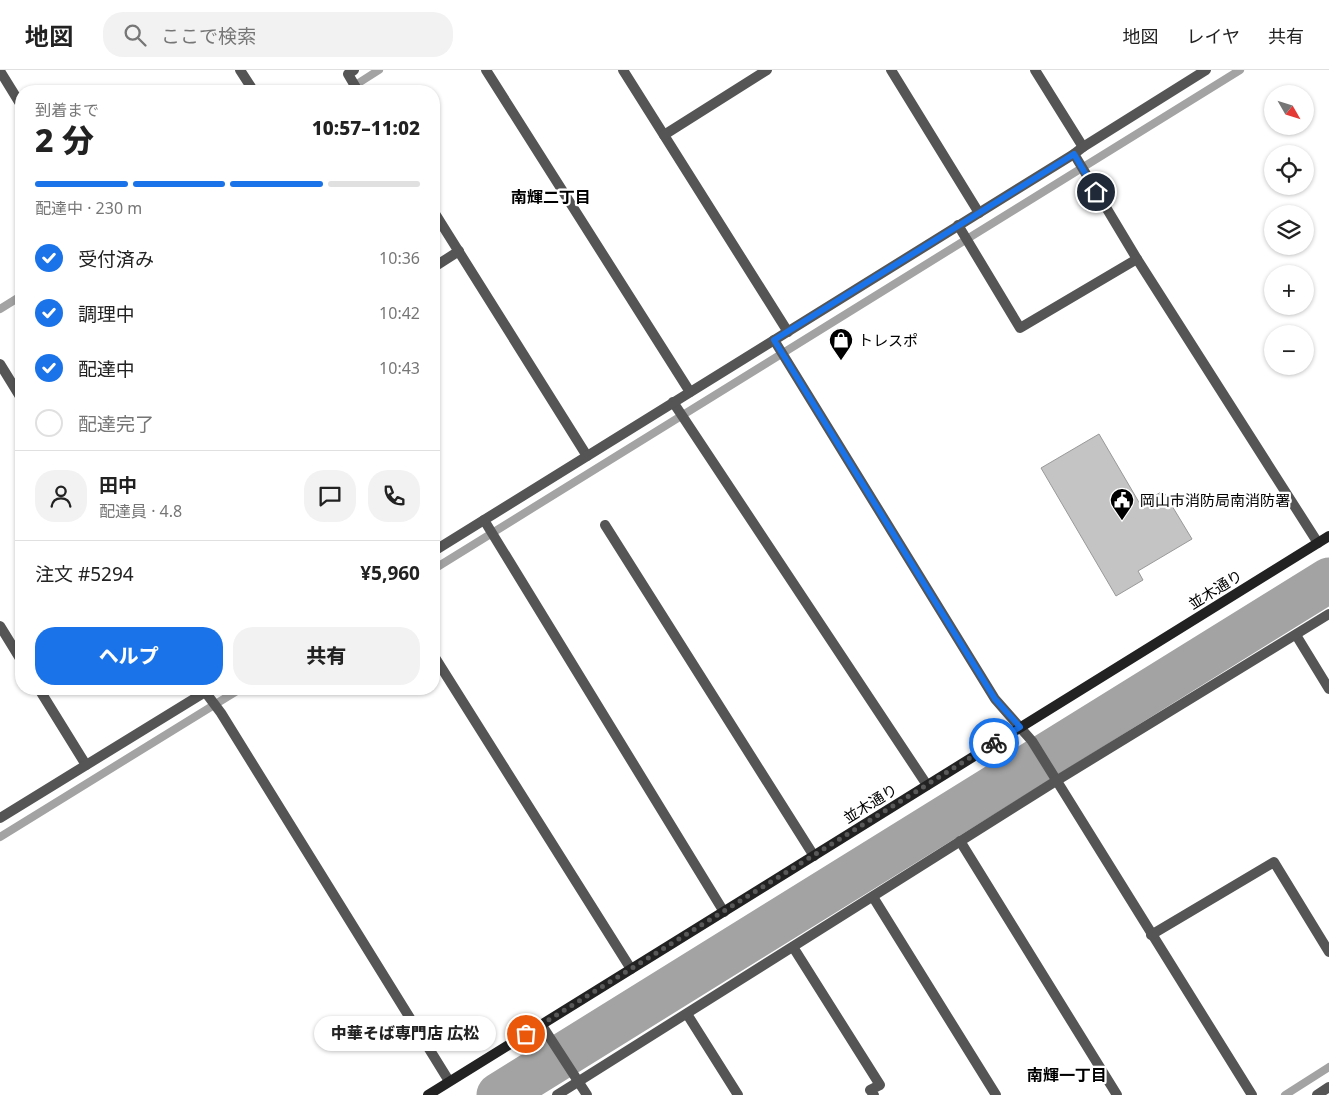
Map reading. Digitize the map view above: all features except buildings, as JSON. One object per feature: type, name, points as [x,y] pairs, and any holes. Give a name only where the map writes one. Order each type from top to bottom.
[{"type":"street","points":[[240,70],[250,85]]},
{"type":"street","points":[[354,70],[348,74],[354,85]]},
{"type":"street","points":[[486,70],[690,392]]},
{"type":"street","points":[[623,70],[788,332]]},
{"type":"street","points":[[664,135],[767,70]]},
{"type":"street","points":[[891,70],[979,213]]},
{"type":"street","points":[[1035,70],[1083,147]]},
{"type":"street","points":[[440,548],[486,523],[587,456],[675,406],[690,392],[776,344],[788,332],[960,228],[979,213],[1075,157],[1083,147],[1190,74],[1206,70]]},
{"type":"street","points":[[0,71],[15,95]]},
{"type":"street","points":[[1075,157],[1137,259],[1318,543]]},
{"type":"street","points":[[440,222],[587,456]]},
{"type":"street","points":[[960,228],[1020,328],[1137,259]]},
{"type":"street","points":[[440,263],[458,251]]},
{"type":"street","points":[[776,344],[995,699],[1032,741],[1252,1095]]},
{"type":"street","points":[[0,364],[15,388]]},
{"type":"street","points":[[675,406],[927,785]]},
{"type":"street","points":[[486,523],[724,912]]},
{"type":"street","points":[[605,525],[814,856]]},
{"type":"street","name":"並木通り","points":[[428,1095],[1329,536]]},
{"type":"street","points":[[557,1095],[960,842],[1054,777],[1329,614]]},
{"type":"street","points":[[0,626],[15,650]]},
{"type":"street","points":[[1296,634],[1329,689]]},
{"type":"street","points":[[440,666],[631,969]]},
{"type":"street","points":[[43,695],[86,765]]},
{"type":"street","points":[[0,818],[202,695]]},
{"type":"street","points":[[209,695],[449,1082]]},
{"type":"street","points":[[960,842],[1117,1095]]},
{"type":"street","points":[[1151,935],[1274,862],[1329,952]]},
{"type":"street","points":[[873,897],[996,1095]]},
{"type":"street","points":[[793,947],[880,1085],[870,1090],[874,1095]]},
{"type":"street","points":[[687,1014],[738,1095]]},
{"type":"street","points":[[542,1024],[587,1095]]},
{"type":"street","points":[[1316,1095],[1329,1087]]},
{"type":"waterway","points":[[355,85],[379,70]]},
{"type":"waterway","points":[[440,565],[1240,70]]},
{"type":"waterway","points":[[0,309],[15,300]]},
{"type":"waterway","points":[[499,1095],[1329,580]]},
{"type":"waterway","points":[[0,837],[230,695]]},
{"type":"waterway","points":[[1285,1095],[1329,1067]]},
{"type":"way so far","points":[[526,1034],[994,743]]},
{"type":"place","name":"トレスポ","points":[[841,361]]},
{"type":"place","name":"岡山市消防局南消防署","points":[[1122,521]]},
{"type":"place","name":"中華そば専門店 広松","points":[[526,1034]]},
{"type":"district","name":"南輝二丁目","points":[[551,197]]},
{"type":"district","name":"南輝一丁目","points":[[1067,1075]]},
{"type":"route","points":[[994,743],[1020,727],[995,699],[774,340],[1074,154],[1096,192]]}]
